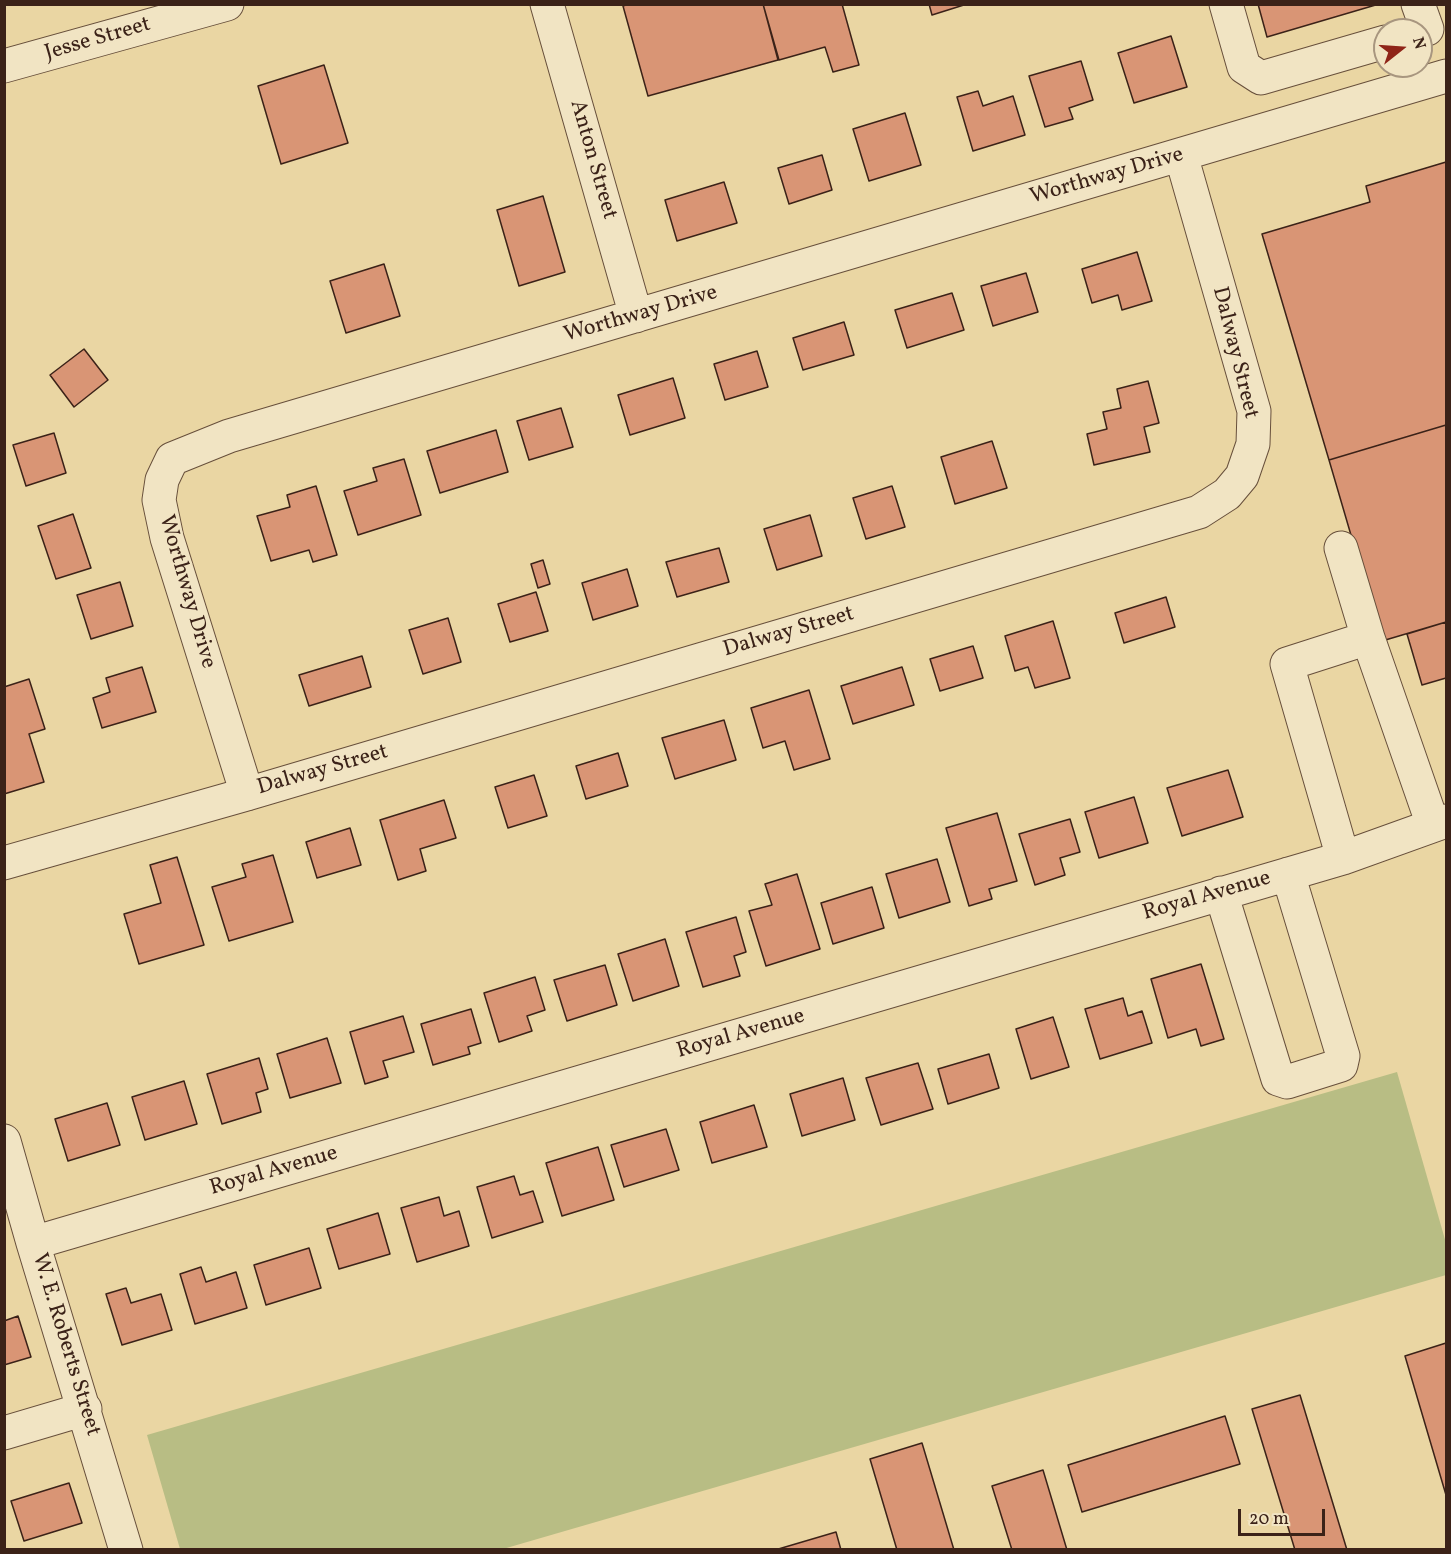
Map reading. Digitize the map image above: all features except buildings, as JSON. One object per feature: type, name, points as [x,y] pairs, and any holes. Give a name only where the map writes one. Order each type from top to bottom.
[{"type":"street","name":"Anton Street","points":[[547,4],[636,316]]},
{"type":"street","points":[[1226,4],[1244,68],[1261,78],[1373,45]]},
{"type":"street","name":"Jesse Street","points":[[4,66],[210,7]]},
{"type":"street","points":[[1353,51],[1367,100]]},
{"type":"street","name":"Worthway Drive","points":[[247,794],[167,538],[159,500],[162,480],[172,459],[229,436],[1446,76]]},
{"type":"street","name":"Dalway Street","points":[[4,862],[247,794],[1198,512],[1227,494],[1242,476],[1253,444],[1254,411],[1181,155]]},
{"type":"street","points":[[1341,548],[1368,638],[1440,823]]},
{"type":"street","points":[[1342,858],[1287,664],[1368,638]]},
{"type":"street","name":"Royal Avenue","points":[[33,1243],[1342,858],[1440,823]]},
{"type":"street","points":[[1221,893],[1278,1079],[1287,1082],[1341,1065],[1343,1056],[1288,874]]},
{"type":"street","name":"W. E. Roberts Street","points":[[4,1141],[126,1550]]},
{"type":"street","points":[[4,1433],[85,1409]]},
{"type":"green space","points":[[1397,1072],[1446,1243],[1446,1275],[503,1549],[180,1549],[147,1435]]}]
